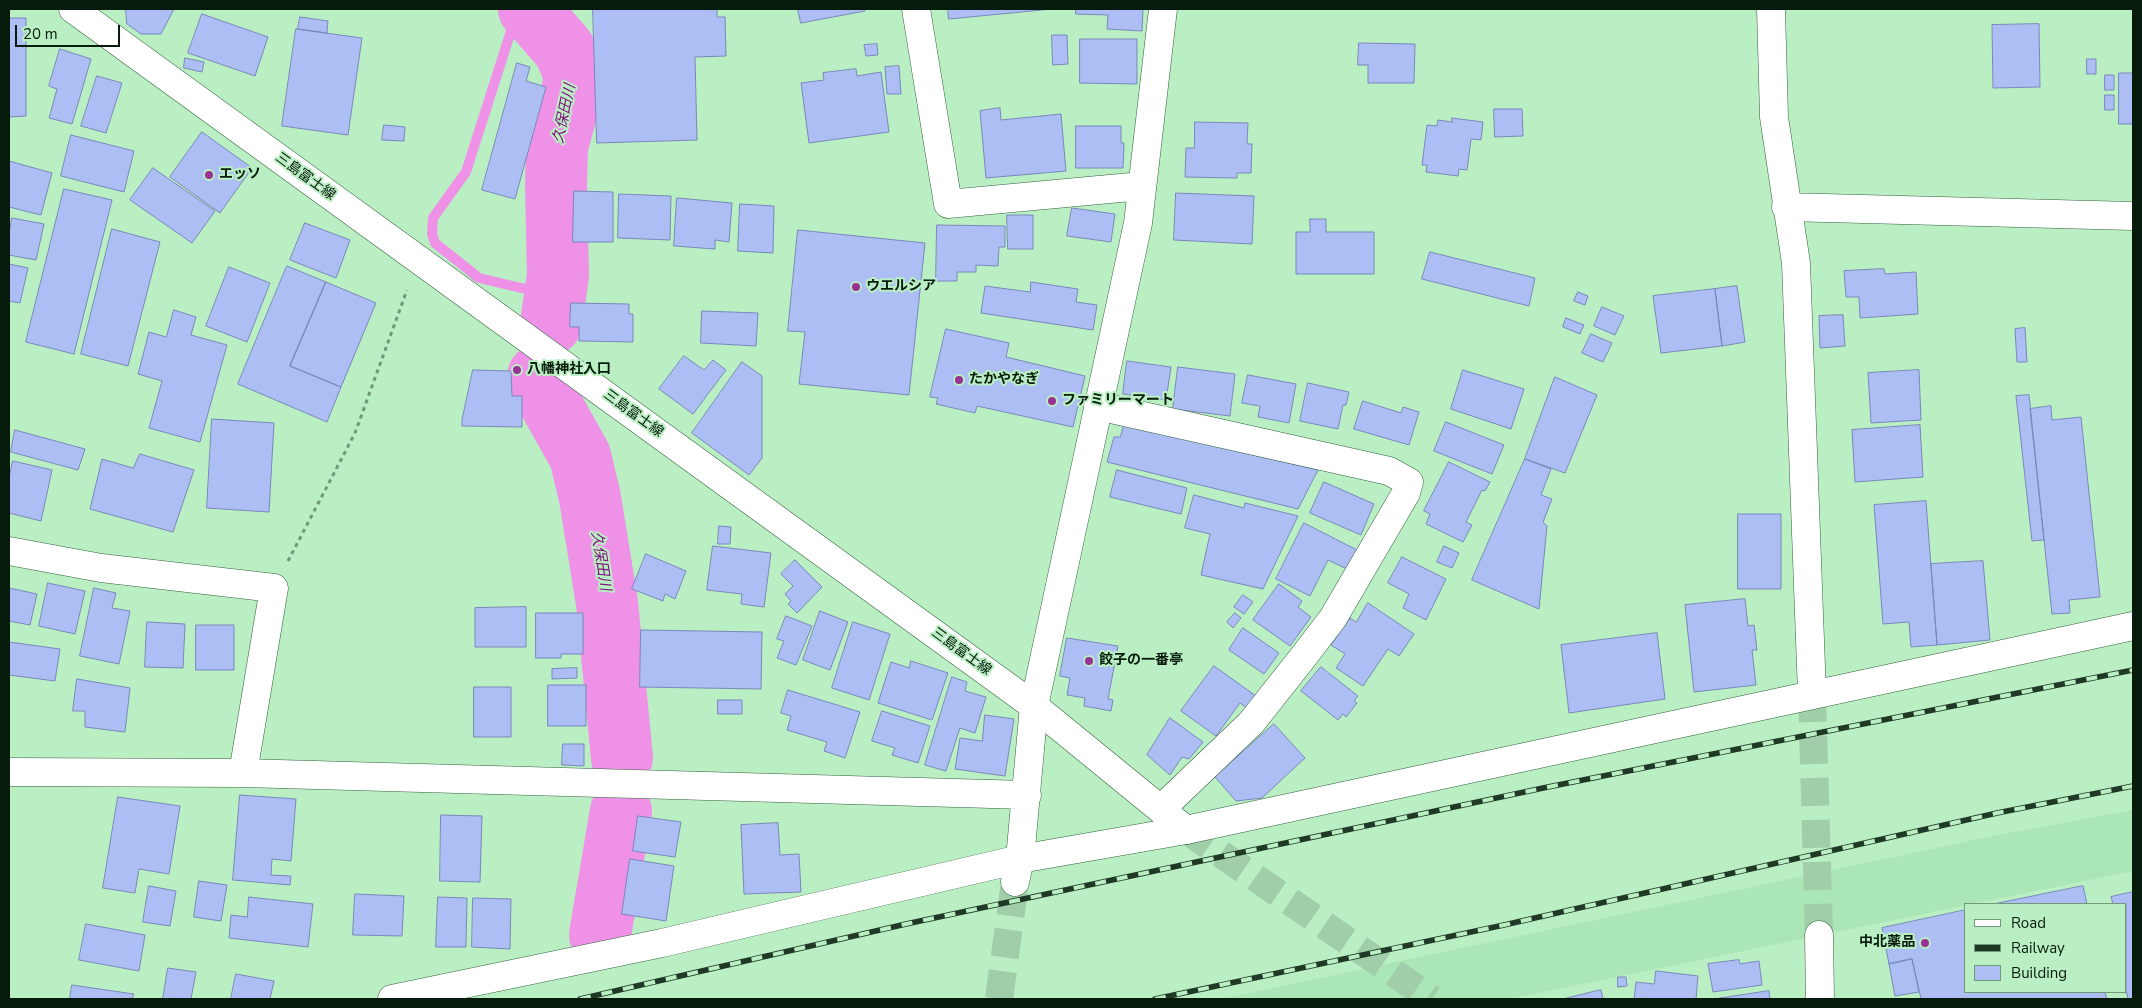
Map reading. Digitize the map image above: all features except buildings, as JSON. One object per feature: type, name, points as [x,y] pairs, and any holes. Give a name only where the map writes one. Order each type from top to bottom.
[{"type":"street","name":"三島富士線","points":[[73,9],[1034,706],[1186,830]]},
{"type":"street","points":[[916,9],[948,204],[1142,186]]},
{"type":"street","points":[[1018,871],[1027,795],[1034,706],[1138,223],[1163,9]]},
{"type":"street","points":[[1772,9],[1774,117],[1786,207],[1796,263],[1812,694]]},
{"type":"street","points":[[1786,207],[2133,216]]},
{"type":"street","points":[[1098,406],[1389,471],[1409,482],[1406,493],[1333,618],[1316,641],[1250,723],[1161,809]]},
{"type":"street","points":[[9,551],[101,568],[274,588],[243,773]]},
{"type":"street","points":[[392,999],[1018,871],[1186,830],[2133,626]]},
{"type":"street","points":[[9,772],[243,773],[1027,795]]},
{"type":"street","points":[[1820,935],[1820,999]]},
{"type":"path","points":[[274,588],[355,433],[418,258]]},
{"type":"shaded area","points":[[2133,810],[2133,871],[1977,903],[1964,903],[1964,906],[1509,999],[1221,999],[1993,836]]},
{"type":"waterway","points":[[518,9],[466,172],[433,218],[432,234],[435,243],[479,278],[555,296]]},
{"type":"waterway","name":"久保田川","points":[[529,9],[564,49],[573,70],[574,84],[557,147],[558,275],[551,324]]},
{"type":"waterway","name":"久保田川","points":[[538,376],[544,392],[580,456],[590,498],[607,603],[622,758]]},
{"type":"waterway","name":"久保田川","points":[[600,935],[621,811]]},
{"type":"tunnel","points":[[1812,694],[1819,935]]},
{"type":"tunnel","points":[[1186,830],[1432,999]]},
{"type":"tunnel","points":[[999,999],[1015,882]]},
{"type":"railway","points":[[580,999],[906,924],[1543,788],[2133,670]]},
{"type":"railway","points":[[1155,999],[1504,925],[1997,813],[2133,786]]},
{"type":"place","name":"エッソ","points":[[209,175]]},
{"type":"place","name":"ウエルシア","points":[[856,287]]},
{"type":"place","name":"八幡神社入口","points":[[517,370]]},
{"type":"place","name":"たかやなぎ","points":[[959,380]]},
{"type":"place","name":"ファミリーマート","points":[[1052,401]]},
{"type":"place","name":"餃子の一番亭","points":[[1089,661]]},
{"type":"place","name":"中北薬品","points":[[1925,943]]}]
